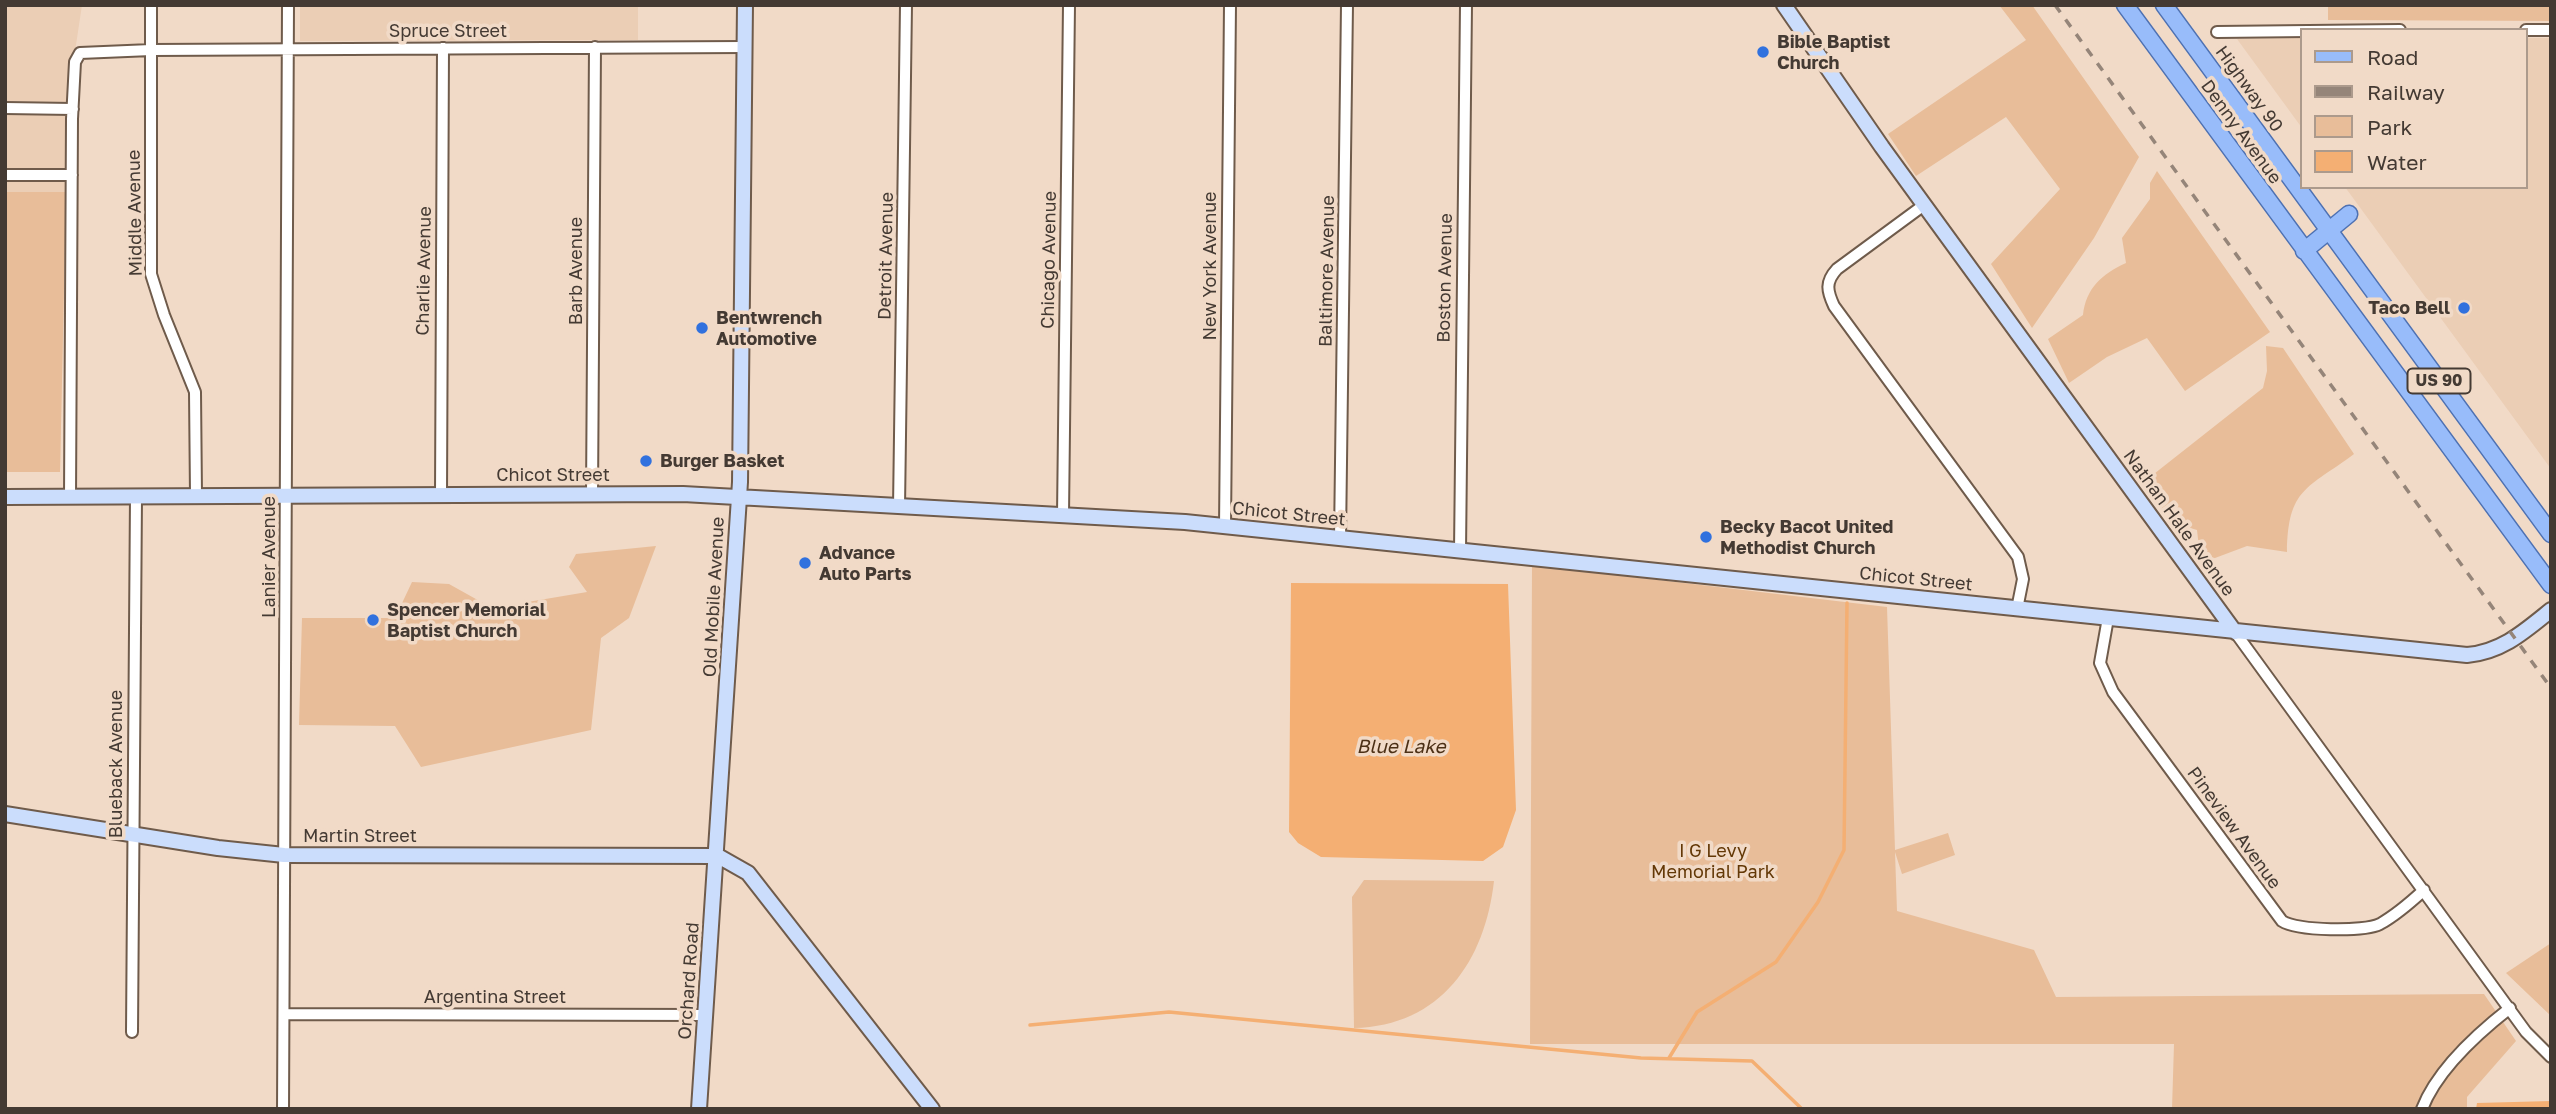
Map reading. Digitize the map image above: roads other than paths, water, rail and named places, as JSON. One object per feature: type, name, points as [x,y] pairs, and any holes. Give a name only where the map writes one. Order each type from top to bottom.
[{"type":"main road","name":"Old Mobile Avenue","points":[[718,856],[739,497],[745,5]]},
{"type":"main road","name":"Nathan Hale Avenue","points":[[1784,5],[1924,205],[2235,632]]},
{"type":"main road","name":"Denny Avenue","points":[[2125,5],[2551,585]]},
{"type":"main road","name":"Highway 90","points":[[2164,5],[2551,534]]},
{"type":"main road","points":[[2305,251],[2327,229],[2348,214]]},
{"type":"main road","name":"Chicot Street","points":[[5,497],[592,494],[739,497],[1063,515],[1224,526],[2467,655],[2482,653],[2510,642],[2551,610]]},
{"type":"main road","name":"Martin Street","points":[[5,814],[284,855],[718,856]]},
{"type":"main road","points":[[718,856],[748,873],[932,1109]]},
{"type":"main road","name":"Orchard Road","points":[[699,1109],[718,856]]},
{"type":"street","name":"Middle Avenue","points":[[152,5],[151,274],[164,315],[195,391],[196,496]]},
{"type":"street","name":"Lanier Avenue","points":[[283,1109],[288,5]]},
{"type":"street","name":"Detroit Avenue","points":[[899,507],[906,5]]},
{"type":"street","name":"Chicago Avenue","points":[[1063,515],[1069,5]]},
{"type":"street","name":"New York Avenue","points":[[1224,526],[1230,5]]},
{"type":"street","name":"Baltimore Avenue","points":[[1340,538],[1348,5]]},
{"type":"street","name":"Boston Avenue","points":[[1460,551],[1466,5]]},
{"type":"street","points":[[2528,30],[2551,30]]},
{"type":"street","points":[[2217,32],[2300,31]]},
{"type":"street","name":"Barb Avenue","points":[[592,494],[595,47]]},
{"type":"street","name":"Spruce Street","points":[[73,109],[75,62],[80,53],[151,50],[744,47]]},
{"type":"street","name":"Charlie Avenue","points":[[441,494],[443,48]]},
{"type":"street","points":[[5,108],[73,109],[70,497]]},
{"type":"street","points":[[5,175],[72,175]]},
{"type":"street","points":[[1924,205],[1849,259],[1827,282],[1834,306],[2018,557],[2023,579],[2017,609]]},
{"type":"street","name":"Blueback Avenue","points":[[132,1032],[136,496]]},
{"type":"street","name":"Pineview Avenue","points":[[2108,618],[2100,663],[2113,692],[2282,921],[2305,928],[2368,927],[2392,916],[2424,890]]},
{"type":"street","name":"Nathan Hale Avenue","points":[[2235,632],[2526,1032],[2551,1057]]},
{"type":"street","points":[[2422,1109],[2437,1082],[2456,1059],[2510,1009]]},
{"type":"street","name":"Argentina Street","points":[[284,1014],[706,1016]]},
{"type":"water","name":"Blue Lake","points":[[1291,583],[1508,584],[1516,810],[1503,847],[1483,861],[1321,857],[1298,843],[1289,832]]},
{"type":"water","points":[[2551,1101],[2551,1109],[2476,1109],[2477,1103]]},
{"type":"waterway","points":[[1669,1058],[1697,1012],[1776,962],[1818,902],[1844,850],[1847,603]]},
{"type":"waterway","points":[[1030,1025],[1169,1012],[1641,1058],[1752,1061],[1802,1109]]},
{"type":"railway","points":[[2055,5],[2551,688]]},
{"type":"place","name":"Bible Baptist Church","points":[[1763,52]]},
{"type":"place","name":"Taco Bell","points":[[2464,308]]},
{"type":"place","name":"Bentwrench Automotive","points":[[702,328]]},
{"type":"place","name":"Burger Basket","points":[[646,461]]},
{"type":"place","name":"Becky Bacot United Methodist Church","points":[[1706,537]]},
{"type":"place","name":"Advance Auto Parts","points":[[805,563]]},
{"type":"place","name":"Spencer Memorial Baptist Church","points":[[373,620]]},
{"type":"park label","name":"I G Levy Memorial Park","points":[[1713,861]]}]
